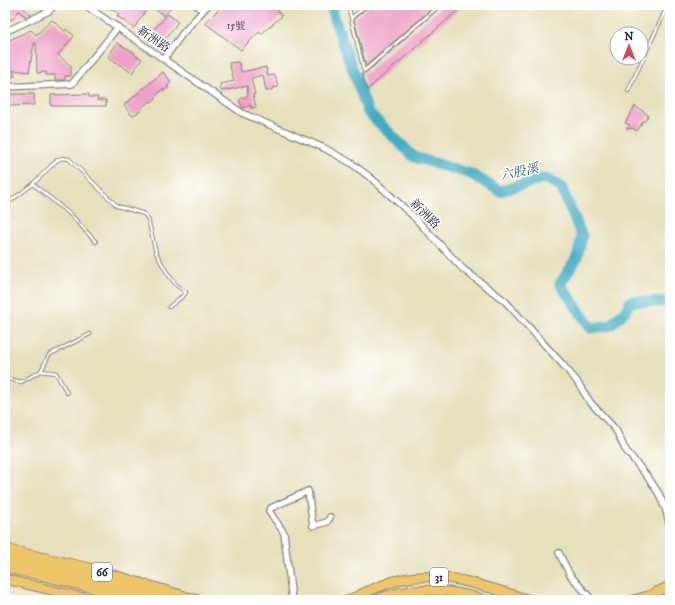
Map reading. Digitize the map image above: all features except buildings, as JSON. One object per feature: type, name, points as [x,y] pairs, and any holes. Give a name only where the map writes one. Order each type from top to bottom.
[{"type":"highway","name":"66","points":[[5,559],[35,564],[182,600]]},
{"type":"highway","name":"66","points":[[5,567],[33,572],[143,600]]},
{"type":"main road","name":"66","points":[[5,549],[90,568],[198,600]]},
{"type":"main road","name":"31","points":[[342,600],[403,579],[426,576],[462,580],[531,600]]},
{"type":"main road","points":[[5,579],[92,600]]},
{"type":"main road","points":[[633,600],[648,596],[670,586]]},
{"type":"main road","name":"31","points":[[349,600],[378,587]]},
{"type":"main road","name":"31","points":[[377,600],[382,597],[425,590],[444,591],[484,600]]},
{"type":"main road","name":"31","points":[[464,595],[476,600]]},
{"type":"street","points":[[5,32],[49,11],[55,5]]},
{"type":"street","name":"新洲路","points":[[85,5],[242,113],[324,148],[362,170],[412,216],[463,269],[505,301],[568,370],[590,402],[616,430],[625,449],[650,480],[666,511],[670,526]]},
{"type":"street","points":[[196,5],[203,10]]},
{"type":"street","points":[[164,59],[183,33],[208,5]]},
{"type":"street","points":[[5,87],[72,84],[118,27]]},
{"type":"street","points":[[292,600],[284,533],[269,511],[271,508],[308,491],[313,526],[327,522],[330,517]]},
{"type":"street","points":[[559,553],[570,576],[592,600]]},
{"type":"lane","points":[[348,5],[350,19],[364,71],[440,5]]},
{"type":"lane","points":[[350,19],[367,5]]},
{"type":"lane","points":[[628,91],[668,5]]},
{"type":"lane","points":[[5,205],[33,184],[57,160],[62,158],[69,159],[117,206],[144,214],[148,219],[156,253],[176,285],[186,292],[169,307]]},
{"type":"lane","points":[[33,184],[72,216],[96,242]]},
{"type":"lane","points":[[41,371],[49,355],[90,334]]},
{"type":"lane","points":[[5,378],[20,382],[41,371],[56,373],[67,393]]},
{"type":"waterway","name":"六股溪","points":[[331,5],[335,21],[368,112],[414,157],[471,174],[500,191],[544,178],[561,187],[582,236],[577,258],[560,284],[591,328],[611,325],[626,310],[631,301],[670,302]]},
{"type":"railway","points":[[659,600],[670,594]]}]
